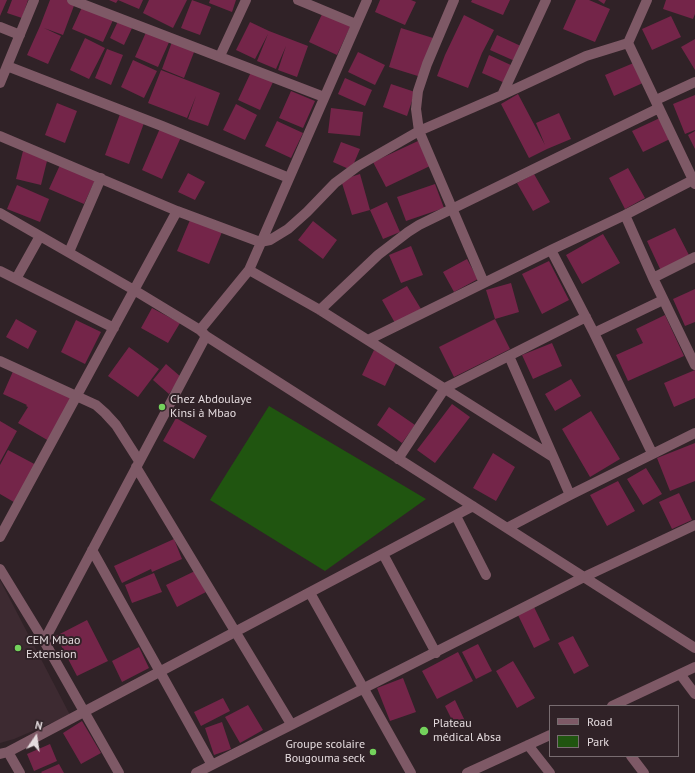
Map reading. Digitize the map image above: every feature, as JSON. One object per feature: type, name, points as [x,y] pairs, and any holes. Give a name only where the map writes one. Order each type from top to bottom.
[{"type":"street","points":[[0,83],[34,0]]},
{"type":"street","points":[[72,0],[324,97]]},
{"type":"street","points":[[220,56],[246,0]]},
{"type":"street","points":[[298,0],[356,24]]},
{"type":"street","points":[[44,642],[138,464],[203,333],[249,270],[367,0]]},
{"type":"street","points":[[454,0],[427,64],[418,91],[416,109],[419,131],[484,283]]},
{"type":"street","points":[[502,95],[546,0]]},
{"type":"street","points":[[0,136],[177,211],[260,242],[270,240],[284,232],[307,212],[335,183],[358,166],[419,131],[586,56],[628,43],[647,0]]},
{"type":"street","points":[[0,27],[20,35]]},
{"type":"street","points":[[368,340],[694,182],[628,43]]},
{"type":"street","points":[[7,66],[162,126],[289,178]]},
{"type":"street","points":[[320,310],[394,241],[420,225],[658,104],[695,82]]},
{"type":"street","points":[[69,252],[101,178]]},
{"type":"street","points":[[0,537],[177,211]]},
{"type":"street","points":[[0,213],[134,290],[203,333],[695,648]]},
{"type":"street","points":[[625,215],[663,300],[695,365]]},
{"type":"street","points":[[16,280],[40,236]]},
{"type":"street","points":[[552,250],[652,454]]},
{"type":"street","points":[[653,278],[695,257]]},
{"type":"street","points":[[249,270],[320,310],[553,457]]},
{"type":"street","points":[[0,271],[114,328]]},
{"type":"street","points":[[594,333],[663,300]]},
{"type":"street","points":[[398,459],[445,388],[586,318]]},
{"type":"street","points":[[508,356],[570,495]]},
{"type":"street","points":[[0,361],[96,405],[116,425],[235,632],[291,724]]},
{"type":"street","points":[[507,528],[695,433]]},
{"type":"street","points":[[20,773],[4,753],[473,506]]},
{"type":"street","points":[[456,516],[486,575]]},
{"type":"street","points":[[196,773],[584,577],[695,525]]},
{"type":"street","points":[[92,550],[212,765]]},
{"type":"street","points":[[383,554],[436,653]]},
{"type":"street","points":[[0,569],[44,642],[119,773]]},
{"type":"street","points":[[310,593],[411,773]]},
{"type":"street","points":[[614,705],[695,667]]},
{"type":"street","points":[[680,674],[695,694]]},
{"type":"street","points":[[467,773],[549,735]]},
{"type":"street","points":[[528,745],[550,773]]},
{"type":"street","points":[[632,757],[644,773]]},
{"type":"shaded area","name":"CEM Mbao Extension","points":[[0,580],[70,715],[14,739],[0,743]]},
{"type":"green space","points":[[269,406],[426,499],[325,571],[210,500]]},
{"type":"building","points":[[0,0],[7,0],[0,16]]},
{"type":"building","points":[[12,0],[28,0],[22,18],[7,13]]},
{"type":"building","points":[[50,0],[67,0],[75,3],[63,35],[44,28],[61,36],[48,64],[27,55]]},
{"type":"building","points":[[109,0],[118,0],[116,3]]},
{"type":"building","points":[[118,0],[143,0],[139,9]]},
{"type":"building","points":[[149,0],[187,0],[173,28],[143,13]]},
{"type":"building","points":[[192,0],[211,7],[200,35],[181,28]]},
{"type":"building","points":[[210,0],[236,0],[232,12],[209,3]]},
{"type":"building","points":[[380,0],[411,0],[416,2],[405,25],[375,12]]},
{"type":"building","points":[[472,0],[510,0],[503,15],[471,2]]},
{"type":"building","points":[[576,0],[589,0],[610,9],[595,42],[563,29]]},
{"type":"building","points":[[598,0],[606,0],[604,4]]},
{"type":"building","points":[[666,0],[695,0],[695,14],[693,19],[663,9]]},
{"type":"building","points":[[83,5],[114,18],[103,42],[72,29]]},
{"type":"building","points":[[323,12],[351,25],[337,55],[309,42]]},
{"type":"building","points":[[464,15],[494,30],[482,53],[468,88],[437,76]]},
{"type":"building","points":[[671,16],[681,37],[652,50],[642,29]]},
{"type":"building","points":[[119,19],[133,26],[124,45],[110,38]]},
{"type":"building","points":[[250,22],[308,46],[297,77],[278,70],[286,46],[276,69],[257,61],[268,34],[255,59],[236,50]]},
{"type":"building","points":[[401,28],[433,38],[421,77],[389,67]]},
{"type":"building","points":[[147,30],[170,40],[158,67],[135,57]]},
{"type":"building","points":[[497,35],[523,47],[517,62],[490,50]]},
{"type":"building","points":[[85,38],[105,48],[89,79],[70,70]]},
{"type":"building","points":[[173,39],[196,47],[184,78],[162,69]]},
{"type":"building","points":[[695,39],[695,70],[681,47]]},
{"type":"building","points":[[107,49],[123,55],[111,85],[95,78]]},
{"type":"building","points":[[358,52],[385,65],[375,85],[348,72]]},
{"type":"building","points":[[489,55],[513,66],[505,83],[482,73]]},
{"type":"building","points":[[133,60],[157,71],[144,98],[121,87]]},
{"type":"building","points":[[636,62],[645,82],[614,96],[605,75]]},
{"type":"building","points":[[161,70],[220,93],[208,126],[188,119],[196,96],[187,118],[148,103]]},
{"type":"building","points":[[251,72],[273,82],[260,110],[238,100]]},
{"type":"building","points":[[345,78],[372,90],[365,106],[338,94]]},
{"type":"building","points":[[391,84],[415,92],[407,116],[383,107]]},
{"type":"building","points":[[291,91],[315,101],[303,128],[279,118]]},
{"type":"building","points":[[518,94],[545,145],[536,123],[559,113],[571,139],[529,158],[501,104]]},
{"type":"building","points":[[695,95],[695,130],[685,134],[673,104]]},
{"type":"building","points":[[57,103],[77,111],[65,143],[45,135]]},
{"type":"building","points":[[236,104],[257,115],[245,140],[223,130]]},
{"type":"building","points":[[331,108],[363,112],[360,136],[328,133]]},
{"type":"building","points":[[120,114],[144,123],[129,164],[105,155]]},
{"type":"building","points":[[662,117],[672,138],[643,152],[632,131]]},
{"type":"building","points":[[277,121],[303,133],[291,158],[265,146]]},
{"type":"building","points":[[161,126],[182,135],[162,179],[142,170]]},
{"type":"building","points":[[695,131],[695,149],[688,135]]},
{"type":"building","points":[[418,141],[430,166],[386,187],[373,162]]},
{"type":"building","points":[[341,142],[360,149],[351,170],[333,162]]},
{"type":"building","points":[[23,151],[48,157],[41,185],[16,179]]},
{"type":"building","points":[[60,165],[95,180],[84,204],[49,189]]},
{"type":"building","points":[[628,168],[645,198],[625,209],[609,178]]},
{"type":"building","points":[[188,173],[205,182],[195,200],[178,192]]},
{"type":"building","points":[[360,174],[370,210],[352,215],[341,180]]},
{"type":"building","points":[[534,174],[550,202],[533,211],[517,183]]},
{"type":"building","points":[[435,184],[444,208],[406,221],[397,197]]},
{"type":"building","points":[[17,185],[49,199],[40,222],[7,209]]},
{"type":"building","points":[[387,202],[400,232],[383,239],[370,210]]},
{"type":"building","points":[[190,220],[222,232],[209,264],[177,251]]},
{"type":"building","points":[[313,221],[337,240],[323,259],[298,240]]},
{"type":"building","points":[[675,228],[690,257],[661,271],[647,241]]},
{"type":"building","points":[[603,234],[620,263],[582,284],[566,255]]},
{"type":"building","points":[[411,246],[423,275],[401,283],[389,255]]},
{"type":"building","points":[[467,259],[478,279],[454,292],[443,272]]},
{"type":"building","points":[[549,261],[569,300],[542,314],[522,274]]},
{"type":"building","points":[[511,283],[519,312],[495,319],[486,290]]},
{"type":"building","points":[[407,286],[421,309],[395,323],[382,300]]},
{"type":"building","points":[[695,289],[695,322],[685,326],[673,299]]},
{"type":"building","points":[[152,308],[180,323],[168,343],[141,328]]},
{"type":"building","points":[[665,315],[684,356],[628,381],[616,355],[643,343],[636,329]]},
{"type":"building","points":[[16,319],[37,331],[28,349],[6,337]]},
{"type":"building","points":[[495,319],[510,349],[454,377],[439,347]]},
{"type":"building","points":[[76,320],[101,332],[85,364],[61,352]]},
{"type":"building","points":[[552,343],[562,366],[533,379],[522,355]]},
{"type":"building","points":[[129,347],[159,369],[138,397],[108,376]]},
{"type":"building","points":[[374,350],[397,361],[385,386],[362,375]]},
{"type":"building","points":[[166,364],[181,377],[169,394],[153,380]]},
{"type":"building","points":[[14,369],[73,398],[49,441],[18,423],[28,407],[26,406],[27,405],[3,394]]},
{"type":"building","points":[[695,370],[695,398],[674,407],[664,383]]},
{"type":"building","points":[[571,379],[581,396],[555,411],[545,394]]},
{"type":"building","points":[[452,404],[470,417],[435,463],[417,450]]},
{"type":"building","points":[[389,407],[415,425],[402,443],[377,425]]},
{"type":"building","points":[[591,411],[620,459],[590,477],[562,429]]},
{"type":"building","points":[[176,418],[207,436],[194,459],[163,441]]},
{"type":"building","points":[[0,421],[17,431],[0,462]]},
{"type":"building","points":[[695,443],[695,481],[670,491],[657,458]]},
{"type":"building","points":[[8,450],[40,467],[19,505],[0,494],[0,465]]},
{"type":"building","points":[[493,453],[515,467],[496,501],[473,488]]},
{"type":"building","points":[[646,468],[662,494],[643,505],[627,479]]},
{"type":"building","points":[[618,481],[635,511],[607,526],[590,495]]},
{"type":"building","points":[[679,493],[692,520],[672,529],[659,502]]},
{"type":"building","points":[[174,539],[182,559],[152,572],[151,569],[122,583],[114,566]]},
{"type":"building","points":[[195,571],[206,592],[177,607],[166,585]]},
{"type":"building","points":[[154,573],[162,592],[132,603],[125,585]]},
{"type":"building","points":[[534,607],[550,640],[534,648],[518,615]]},
{"type":"building","points":[[87,620],[108,661],[77,676],[56,636]]},
{"type":"building","points":[[573,636],[589,666],[574,674],[558,643]]},
{"type":"building","points":[[478,644],[492,671],[476,679],[462,652]]},
{"type":"building","points":[[139,647],[149,668],[122,682],[112,661]]},
{"type":"building","points":[[458,652],[473,681],[437,699],[422,671]]},
{"type":"building","points":[[513,661],[535,698],[517,708],[496,671]]},
{"type":"building","points":[[403,678],[416,712],[390,721],[377,688]]},
{"type":"building","points":[[223,698],[230,711],[201,726],[194,712]]},
{"type":"building","points":[[455,700],[465,721],[455,726],[445,706]]},
{"type":"building","points":[[248,705],[263,730],[240,743],[225,717]]},
{"type":"building","points":[[82,721],[101,753],[81,764],[63,733]]},
{"type":"building","points":[[222,722],[231,749],[214,755],[205,728]]},
{"type":"building","points":[[50,744],[57,761],[34,771],[27,754]]},
{"type":"building","points":[[59,764],[64,773],[41,772]]},
{"type":"place","name":"Chez Abdoulaye Kinsi à Mbao","points":[[162,407]]},
{"type":"place","name":"CEM Mbao Extension","points":[[18,648]]},
{"type":"place","name":"Plateau médical Absa","points":[[424,731]]},
{"type":"place","name":"Groupe scolaire Bougouma seck","points":[[373,752]]}]
